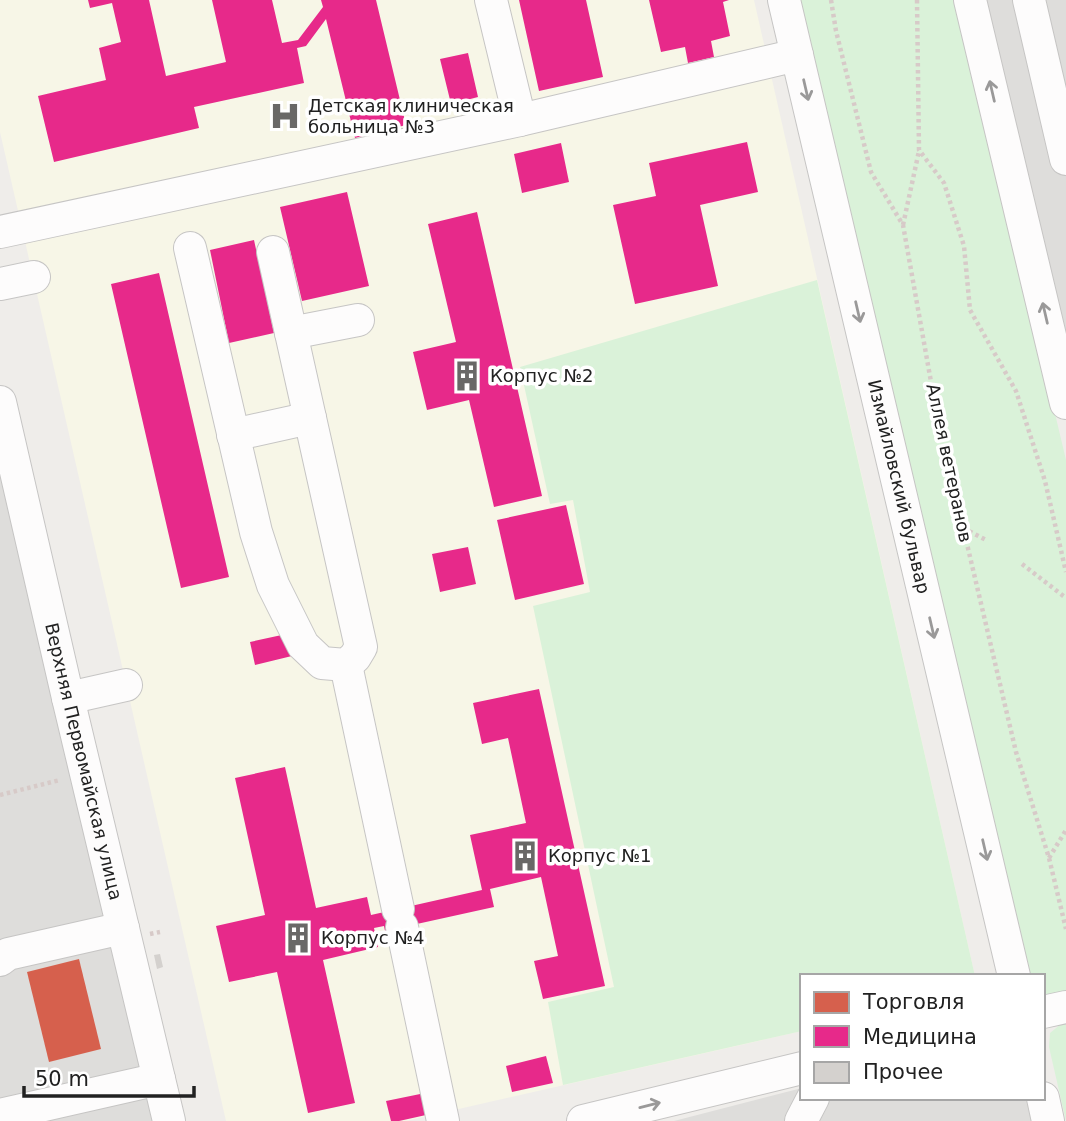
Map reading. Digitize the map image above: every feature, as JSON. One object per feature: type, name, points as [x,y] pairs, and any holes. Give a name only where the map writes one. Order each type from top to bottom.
[{"type":"street","points":[[491,0],[520,120]]},
{"type":"street","name":"Измайловский бульвар","points":[[783,0],[1014,974]]},
{"type":"street","points":[[970,0],[1061,362],[1066,403]]},
{"type":"street","points":[[1029,0],[1066,159]]},
{"type":"street","points":[[0,232],[520,120],[797,55]]},
{"type":"street","points":[[190,248],[256,532],[273,585],[303,645],[321,663],[346,665],[361,647],[273,252]]},
{"type":"street","points":[[0,284],[34,277]]},
{"type":"street","points":[[291,333],[358,320]]},
{"type":"street","name":"Верхняя Первомайская улица","points":[[0,402],[169,1121]]},
{"type":"street","points":[[233,435],[310,418]]},
{"type":"street","points":[[346,665],[443,1121]]},
{"type":"street","points":[[68,698],[127,685]]},
{"type":"street","points":[[0,960],[8,954],[123,928]]},
{"type":"street","points":[[1045,1012],[1066,1007]]},
{"type":"street","points":[[583,1121],[800,1068]]},
{"type":"street","points":[[0,1115],[159,1079]]},
{"type":"street","points":[[801,1121],[812,1100]]},
{"type":"street","points":[[1043,1100],[1048,1121]]},
{"type":"path","name":"Аллея ветеранов","points":[[831,0],[835,31],[871,172],[903,225],[938,421],[1016,752],[1049,859],[1066,929]]},
{"type":"path","points":[[903,225],[919,150],[916,0]]},
{"type":"path","points":[[919,150],[944,183],[964,246],[970,310],[1016,391],[1045,481],[1066,572]]},
{"type":"path","points":[[963,528],[986,540]]},
{"type":"path","points":[[1022,564],[1066,598]]},
{"type":"path","points":[[0,795],[62,779]]},
{"type":"path","points":[[1049,859],[1066,830]]},
{"type":"shaded area","points":[[0,0],[754,0],[975,974],[800,974],[800,1031],[406,1121],[226,1121],[0,132]]},
{"type":"shaded area","points":[[986,0],[1066,0],[1066,332]]},
{"type":"shaded area","points":[[0,470],[154,1121],[0,1121]]},
{"type":"shaded area","points":[[800,1089],[800,1100],[1032,1100],[1037,1121],[674,1121]]},
{"type":"green space","points":[[797,0],[957,0],[1066,460],[1066,993],[1045,997],[1045,974],[1027,974]]},
{"type":"green space","points":[[817,280],[975,974],[800,974],[800,1031],[563,1085],[548,1002],[614,987],[533,606],[590,592],[573,500],[550,504],[520,367]]},
{"type":"green space","points":[[1066,1023],[1066,1121],[1049,1047],[1050,1033]]},
{"type":"building: Торговля","points":[[79,959],[101,1049],[49,1062],[27,972]]},
{"type":"building: Медицина","points":[[88,0],[149,0],[166,76],[226,62],[212,0],[272,0],[282,43],[298,40],[323,7],[321,0],[376,0],[406,125],[355,138],[326,19],[306,46],[297,48],[304,83],[194,107],[199,128],[54,162],[38,96],[106,80],[99,48],[121,42],[112,3],[90,8]]},
{"type":"building: Медицина","points":[[519,0],[586,0],[603,77],[539,91]]},
{"type":"building: Медицина","points":[[649,0],[729,0],[723,2],[730,36],[711,41],[714,57],[688,63],[685,47],[661,52]]},
{"type":"building: Медицина","points":[[468,53],[478,97],[451,104],[440,59]]},
{"type":"building: Медицина","points":[[747,142],[758,192],[700,205],[718,286],[635,304],[613,205],[656,196],[649,163]]},
{"type":"building: Медицина","points":[[561,143],[569,182],[522,193],[514,154]]},
{"type":"building: Медицина","points":[[347,192],[369,286],[302,301],[280,207]]},
{"type":"building: Медицина","name":"Корпус №2","points":[[477,212],[542,496],[494,507],[469,400],[427,410],[413,352],[456,342],[428,224]]},
{"type":"building: Медицина","points":[[254,240],[274,333],[229,343],[210,250]]},
{"type":"building: Медицина","points":[[159,273],[229,577],[181,588],[111,284]]},
{"type":"building: Медицина","points":[[566,505],[584,584],[515,600],[497,520]]},
{"type":"building: Медицина","points":[[468,547],[476,584],[440,592],[432,554]]},
{"type":"building: Медицина","points":[[291,633],[296,655],[255,665],[250,642]]},
{"type":"building: Медицина","points":[[539,689],[605,986],[543,999],[534,961],[558,956],[541,877],[490,889],[494,907],[385,931],[384,926],[374,928],[378,947],[323,960],[355,1103],[308,1113],[277,972],[229,982],[216,926],[265,915],[235,778],[285,767],[316,908],[367,897],[371,915],[482,890],[470,835],[526,823],[508,738],[482,744],[473,703]]},
{"type":"building: Медицина","points":[[546,1056],[553,1083],[512,1092],[506,1066]]},
{"type":"building: Медицина","points":[[430,1092],[435,1113],[391,1121],[386,1101]]},
{"type":"building: Прочее","points":[[160,954],[163,967],[157,969],[154,955]]},
{"type":"place","name":"Детская клиническая больница №3","points":[[285,116]]},
{"type":"place","name":"Корпус №2","points":[[467,376]]},
{"type":"place","name":"Корпус №1","points":[[525,856]]},
{"type":"place","name":"Корпус №4","points":[[298,938]]}]
